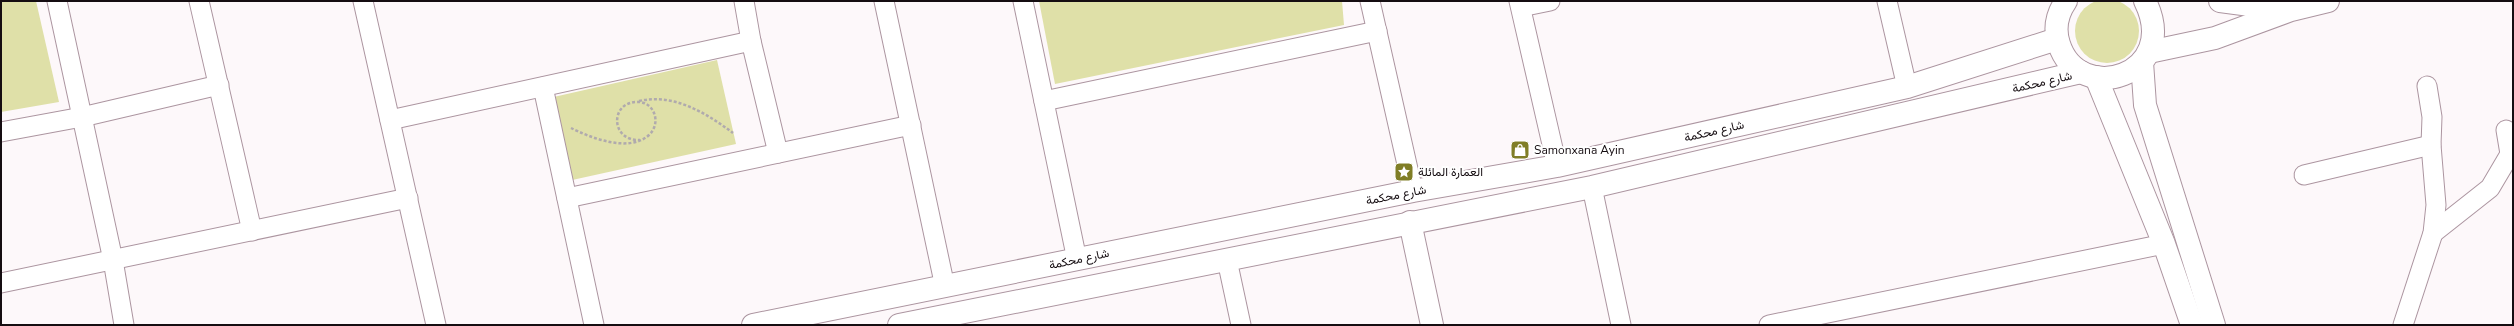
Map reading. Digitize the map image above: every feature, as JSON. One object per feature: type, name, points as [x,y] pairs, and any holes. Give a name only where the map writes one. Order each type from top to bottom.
[{"type":"main road","points":[[2144,1],[2152,16],[2154,35],[2145,57],[2145,105],[2214,325]]},
{"type":"main road","points":[[2220,1],[2292,10]]},
{"type":"main road","points":[[2145,57],[2215,38],[2292,10],[2328,1]]},
{"type":"main road","points":[[2062,3],[2057,23],[2057,39],[2066,58],[2089,75],[2164,244],[2192,325]]},
{"type":"main road","name":"شارع محكمة","points":[[753,325],[800,321],[945,287],[1413,191],[1557,166],[1907,88],[2057,39]]},
{"type":"main road","name":"شارع محكمة","points":[[898,325],[1592,187],[2089,75],[2121,76],[2145,57]]},
{"type":"main road","points":[[1410,222],[1432,325]]},
{"type":"street","points":[[57,1],[113,260],[124,325]]},
{"type":"street","points":[[199,1],[252,231]]},
{"type":"street","points":[[363,1],[436,325]]},
{"type":"street","points":[[744,1],[751,41],[778,153]]},
{"type":"street","points":[[884,1],[945,287]]},
{"type":"street","points":[[1023,1],[1077,260]]},
{"type":"street","points":[[1370,1],[1413,191]]},
{"type":"street","points":[[1550,1],[1520,4],[1557,166]]},
{"type":"street","points":[[1887,1],[1907,88]]},
{"type":"street","points":[[1044,101],[1377,31]]},
{"type":"street","points":[[390,120],[751,41]]},
{"type":"street","points":[[1,132],[82,117],[218,85]]},
{"type":"street","points":[[2403,325],[2433,233],[2436,205],[2431,145],[2432,116],[2427,86]]},
{"type":"street","points":[[543,87],[594,325]]},
{"type":"street","points":[[568,198],[911,125]]},
{"type":"street","points":[[2433,233],[2490,188],[2510,154],[2506,130]]},
{"type":"street","points":[[2304,175],[2431,145]]},
{"type":"street","points":[[1592,187],[1621,325]]},
{"type":"street","points":[[1,283],[408,198]]},
{"type":"street","points":[[1769,325],[2164,244]]},
{"type":"street","points":[[1227,260],[1241,325]]},
{"type":"path","points":[[640,140],[633,140],[622,134],[617,124],[617,118],[623,107],[635,101],[650,98],[686,105],[704,112],[733,133]]},
{"type":"path","points":[[566,125],[595,139],[629,143],[640,140],[650,134],[654,128],[655,115],[648,105],[635,101]]},
{"type":"green space","points":[[2107,-1],[2125,5],[2133,13],[2139,31],[2133,49],[2125,57],[2107,63],[2089,57],[2081,49],[2075,31],[2081,13],[2089,5]]},
{"type":"green space","points":[[1,1],[36,1],[59,102],[1,112]]},
{"type":"green space","points":[[1039,1],[1342,1],[1344,25],[1055,84]]},
{"type":"green space","points":[[717,60],[736,144],[554,184],[536,101]]},
{"type":"place","name":"Samonxana Ayin","points":[[1520,150]]},
{"type":"place","name":"العمارة المائلة","points":[[1404,172]]}]
